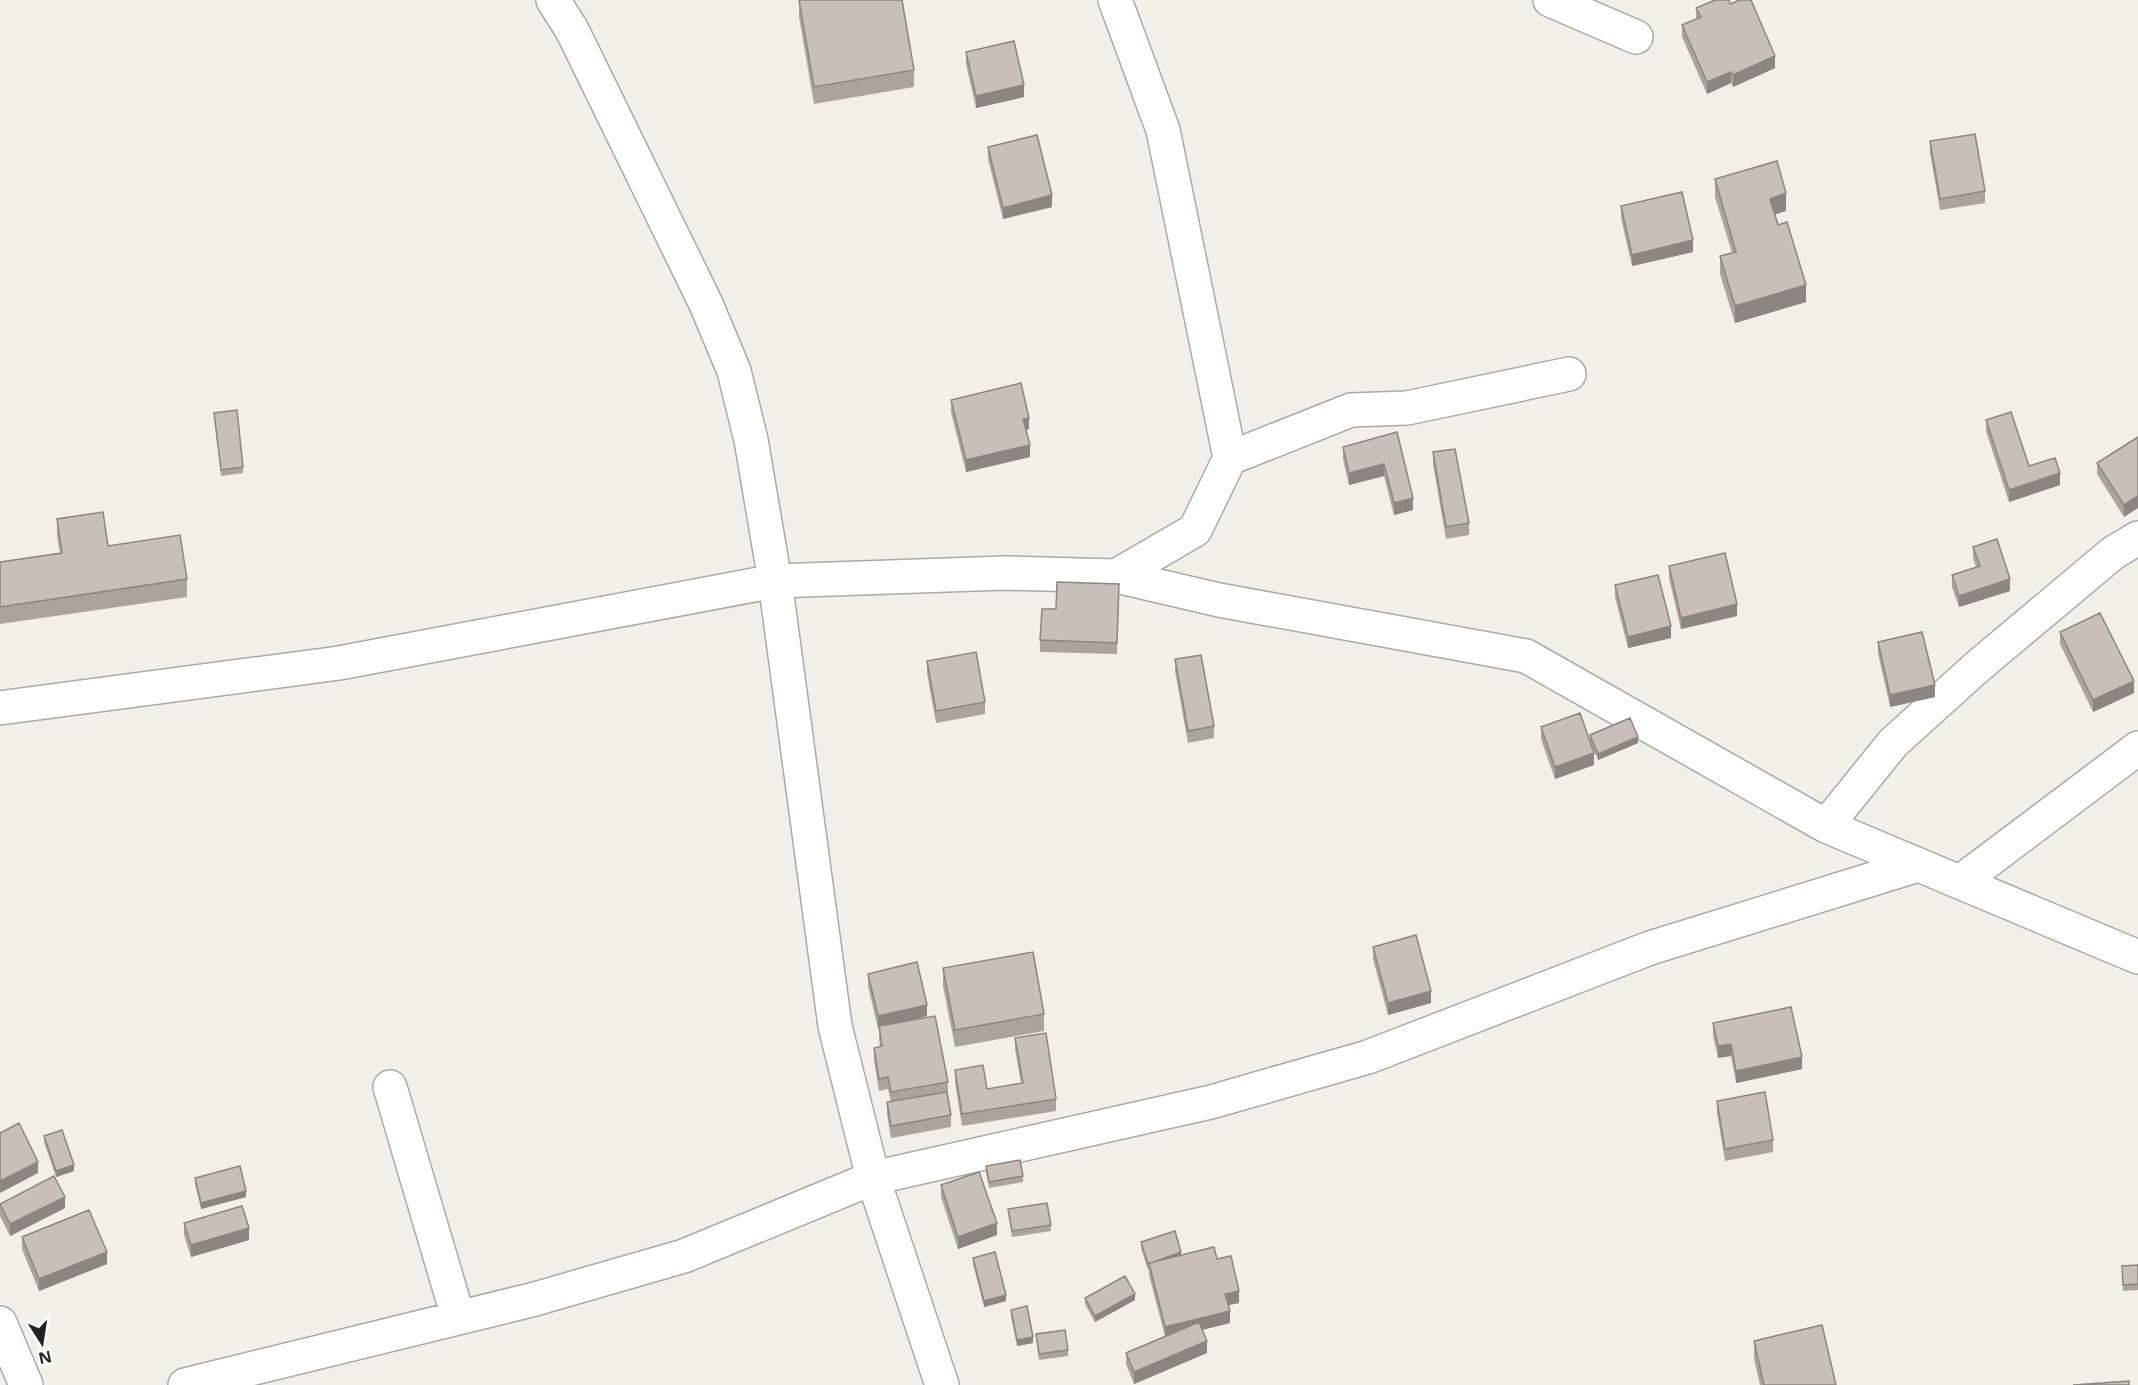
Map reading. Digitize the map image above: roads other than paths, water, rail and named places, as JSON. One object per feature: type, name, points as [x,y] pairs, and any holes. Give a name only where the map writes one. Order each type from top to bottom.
[{"type":"street","points":[[553,0],[572,30],[685,262],[734,371],[751,440],[775,581],[835,1026],[873,1178],[942,1385]]},
{"type":"street","points":[[1115,0],[1163,130],[1230,458],[1195,530],[1116,576]]},
{"type":"street","points":[[1550,0],[1636,37]]},
{"type":"street","points":[[1230,458],[1351,410],[1407,408],[1569,374]]},
{"type":"street","points":[[1826,826],[1893,743],[1977,667],[2113,553],[2138,538]]},
{"type":"street","points":[[0,708],[339,663],[775,581],[1004,573],[1116,576],[1219,600],[1526,656],[1826,826],[2138,957]]},
{"type":"street","points":[[1960,882],[2138,748]]},
{"type":"street","points":[[185,1385],[535,1299],[684,1256],[873,1178],[1211,1102],[1368,1057],[1650,948],[1918,865]]},
{"type":"street","points":[[390,1087],[458,1317]]},
{"type":"street","points":[[0,1323],[26,1385]]}]
